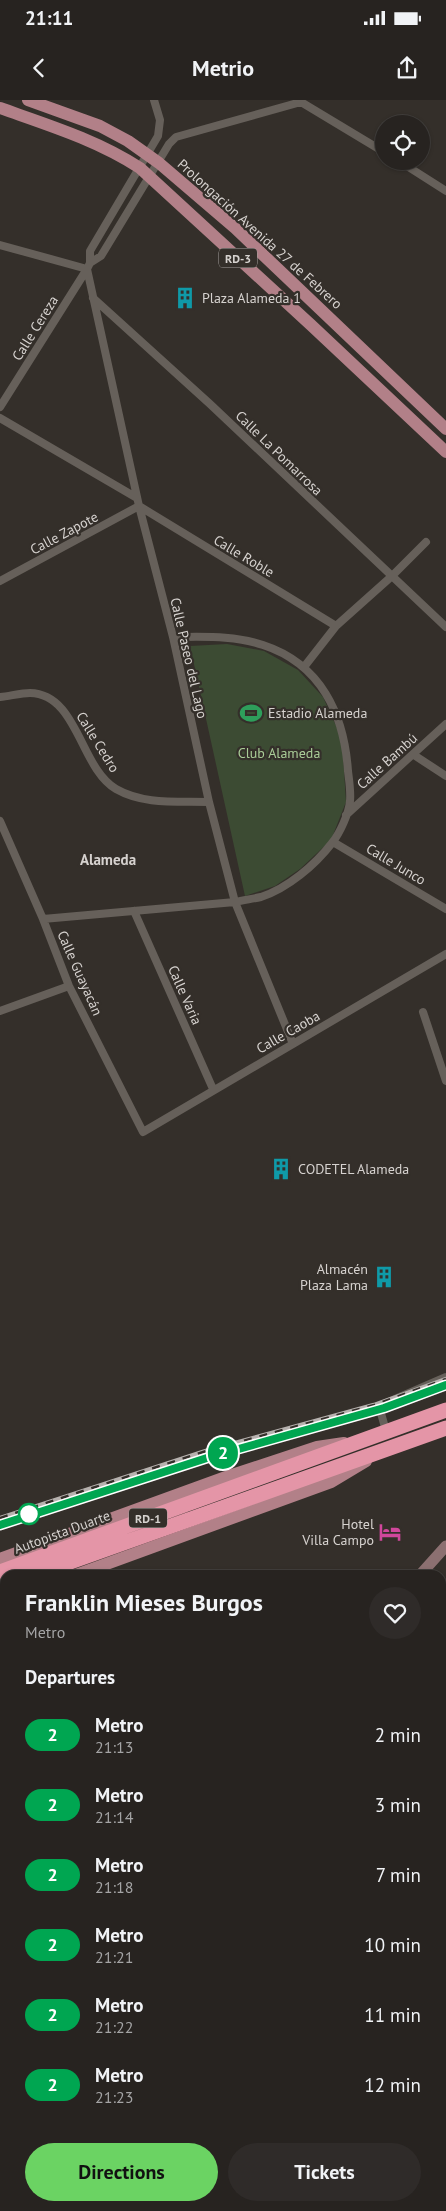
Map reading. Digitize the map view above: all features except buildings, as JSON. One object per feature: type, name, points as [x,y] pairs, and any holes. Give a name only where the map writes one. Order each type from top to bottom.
[{"type":"highway","name":"Autopista Duarte","points":[[6,1570],[386,1430],[446,1410]]},
{"type":"highway","name":"RD-1","points":[[48,1570],[446,1428]]},
{"type":"main road","name":"Prolongación Avenida 27 de Febrero","points":[[28,100],[100,126],[159,163],[235,228],[446,429]]},
{"type":"main road","name":"RD-3","points":[[0,108],[92,141],[119,155],[145,173],[312,325],[446,452]]},
{"type":"main road","points":[[0,1559],[317,1447],[363,1439]]},
{"type":"main road","points":[[90,1570],[331,1482],[385,1450]]},
{"type":"main road","points":[[424,1570],[446,1546]]},
{"type":"street","points":[[145,173],[148,155],[158,136],[160,120],[154,100]]},
{"type":"street","points":[[145,173],[159,163],[169,144],[176,137],[301,101],[375,146]]},
{"type":"street","points":[[158,136],[169,144]]},
{"type":"street","points":[[413,170],[444,189]]},
{"type":"street","name":"Calle Cereza","points":[[88,266],[90,252],[145,173]]},
{"type":"street","name":"Calle Cereza","points":[[0,407],[88,266],[101,256],[145,173]]},
{"type":"street","points":[[0,245],[88,266]]},
{"type":"street","name":"Calle Paseo del Lago","points":[[88,266],[93,298],[137,498],[173,637],[209,802],[235,902],[294,1044]]},
{"type":"street","name":"Calle La Pomarrosa","points":[[93,298],[210,404],[446,627]]},
{"type":"street","points":[[0,418],[137,498]]},
{"type":"street","name":"Calle Zapote","points":[[0,581],[139,506]]},
{"type":"street","name":"Calle Roble","points":[[139,506],[336,626]]},
{"type":"street","points":[[304,667],[336,626],[392,576],[426,542]]},
{"type":"street","points":[[44,919],[235,902],[261,897],[284,887],[310,866],[333,842],[345,816],[350,802],[347,748],[341,724],[332,702],[320,684],[304,667],[264,645],[242,639],[219,636],[173,637]]},
{"type":"street","name":"Calle Cedro","points":[[0,697],[31,693],[51,698],[69,718],[104,778],[114,787],[131,797],[149,801],[209,802]]},
{"type":"street","name":"Calle Bambú","points":[[345,816],[446,724]]},
{"type":"street","points":[[414,755],[446,776]]},
{"type":"street","name":"Calle Guayacán","points":[[0,821],[44,919],[69,986],[143,1132]]},
{"type":"street","name":"Calle Junco","points":[[333,842],[446,908]]},
{"type":"street","name":"Calle Varia","points":[[134,911],[213,1089]]},
{"type":"street","name":"Calle Caoba","points":[[143,1132],[213,1089],[294,1044],[446,954]]},
{"type":"street","points":[[0,1011],[69,986]]},
{"type":"street","points":[[423,1012],[446,1081]]},
{"type":"street","points":[[386,1430],[379,1406],[446,1377]]},
{"type":"green space","name":"Club Alameda","points":[[227,644],[264,651],[298,670],[323,697],[342,739],[346,802],[331,840],[300,869],[275,886],[245,896],[190,646]]},
{"type":"railway","points":[[0,1518],[206,1451],[374,1405],[446,1379]]},
{"type":"metro line","name":"2","points":[[0,1525],[29,1514],[210,1457],[384,1408],[446,1385]]},
{"type":"place","name":"Plaza Alameda 1","points":[[185,298]]},
{"type":"place","name":"Estadio Alameda","points":[[251,713]]},
{"type":"place","name":"CODETEL Alameda","points":[[281,1169]]},
{"type":"place","name":"Almacén Plaza Lama","points":[[384,1277]]},
{"type":"place","name":"Hotel Villa Campo","points":[[390,1532]]},
{"type":"district","name":"Alameda","points":[[108,859]]}]
